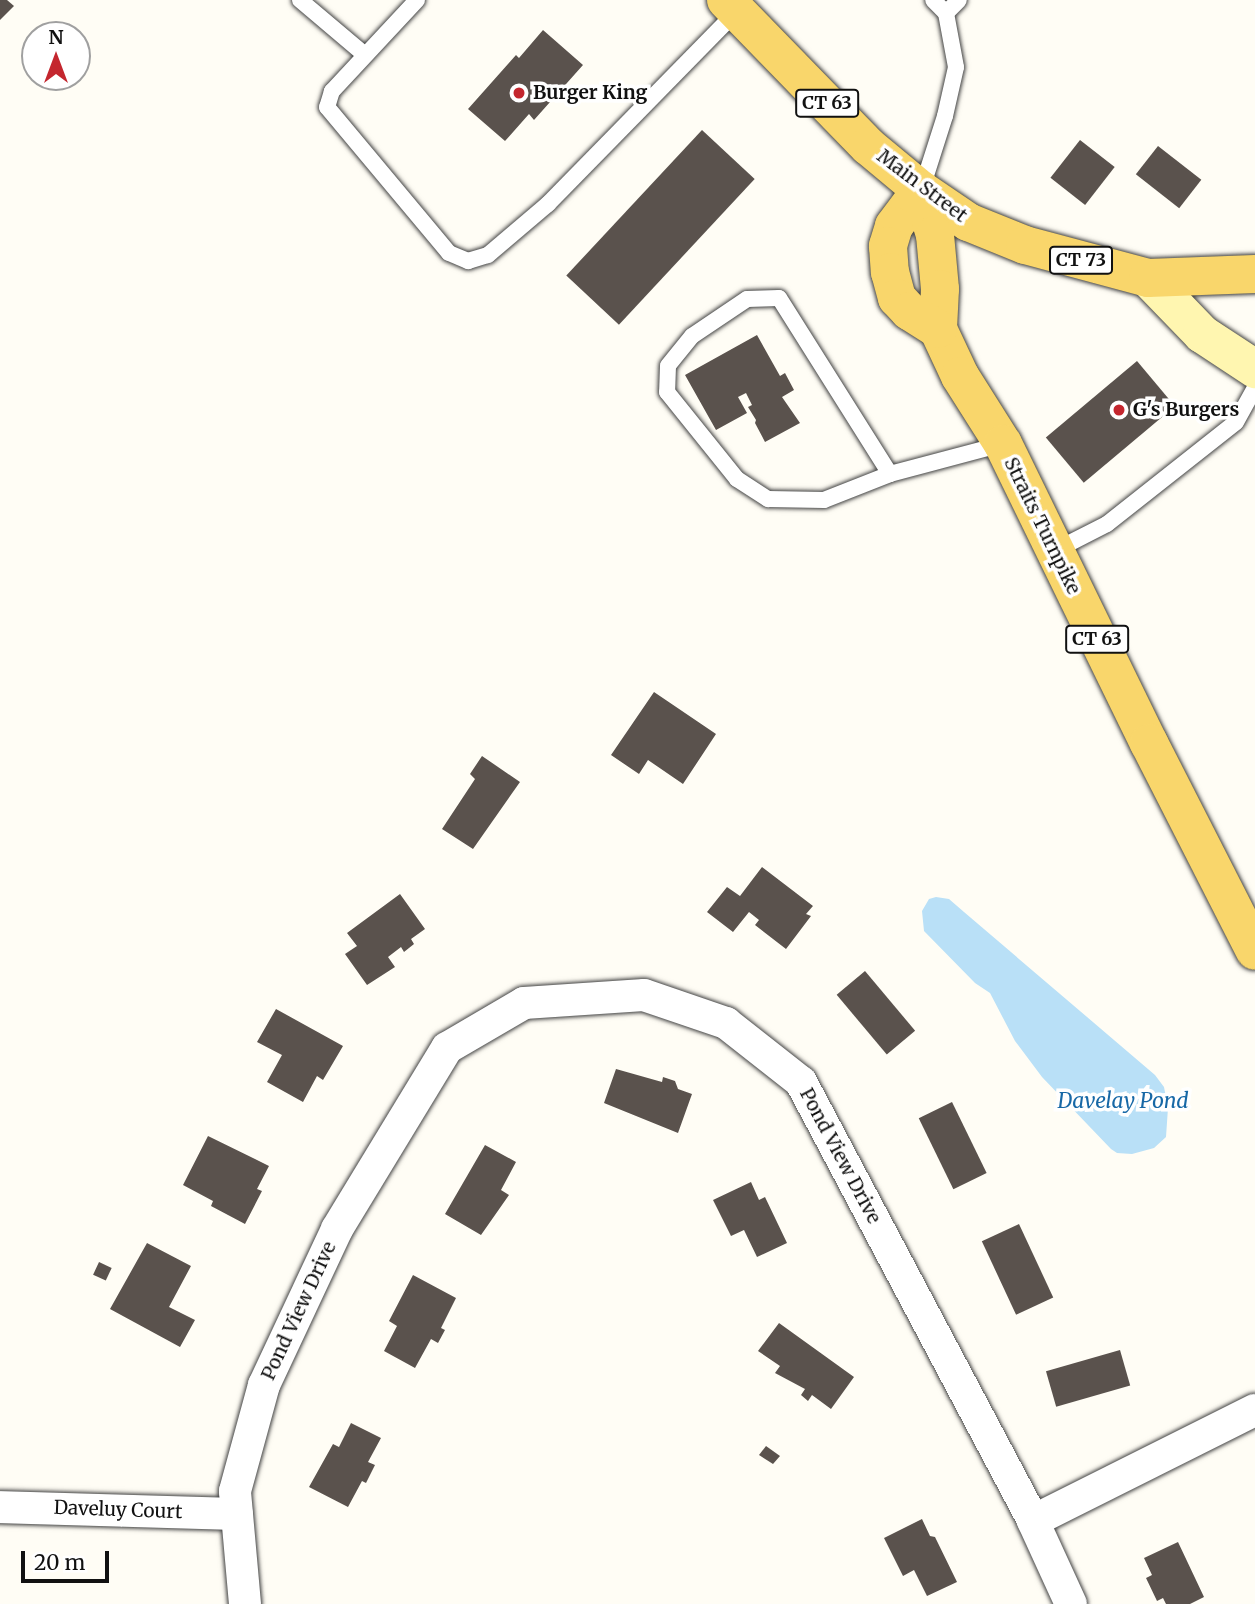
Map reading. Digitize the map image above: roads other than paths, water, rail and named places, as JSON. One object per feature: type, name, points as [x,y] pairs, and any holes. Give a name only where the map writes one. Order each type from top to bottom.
[{"type":"main road","name":"Main Street","points":[[732,6],[868,146],[921,190],[968,222],[1025,245],[1148,278],[1255,274]]},
{"type":"main road","name":"Straits Turnpike","points":[[921,190],[935,235],[940,289],[938,329],[960,376],[1003,444],[1053,552],[1255,951]]},
{"type":"street","points":[[1148,278],[1202,334],[1255,369]]},
{"type":"street","name":"Pond View Drive","points":[[245,1604],[235,1492],[264,1385],[337,1230],[447,1048],[524,1003],[644,995],[726,1023],[802,1082],[1033,1521],[1071,1604]]},
{"type":"street","points":[[1033,1521],[1255,1410]]},
{"type":"street","name":"Daveluy Court","points":[[0,1507],[237,1514]]},
{"type":"lane","points":[[417,0],[332,91],[327,107],[449,253],[468,261],[488,255],[548,204],[732,6]]},
{"type":"lane","points":[[921,190],[946,116],[956,67],[946,13],[933,0]]},
{"type":"lane","points":[[946,13],[959,0]]},
{"type":"lane","points":[[303,1],[365,55]]},
{"type":"lane","points":[[890,474],[779,298],[747,299],[692,336],[668,366],[667,392],[737,479],[768,499],[824,500],[890,474],[1003,444]]},
{"type":"lane","points":[[1053,552],[1107,524],[1236,422],[1255,388]]},
{"type":"water","name":"Davelay Pond","points":[[929,899],[949,899],[1155,1075],[1164,1087],[1168,1108],[1166,1137],[1154,1148],[1132,1154],[1117,1153],[1042,1077],[1015,1041],[990,993],[975,983],[924,931],[922,911]]},
{"type":"place","name":"Burger King","points":[[519,93]]},
{"type":"place","name":"G's Burgers","points":[[1119,410]]}]
